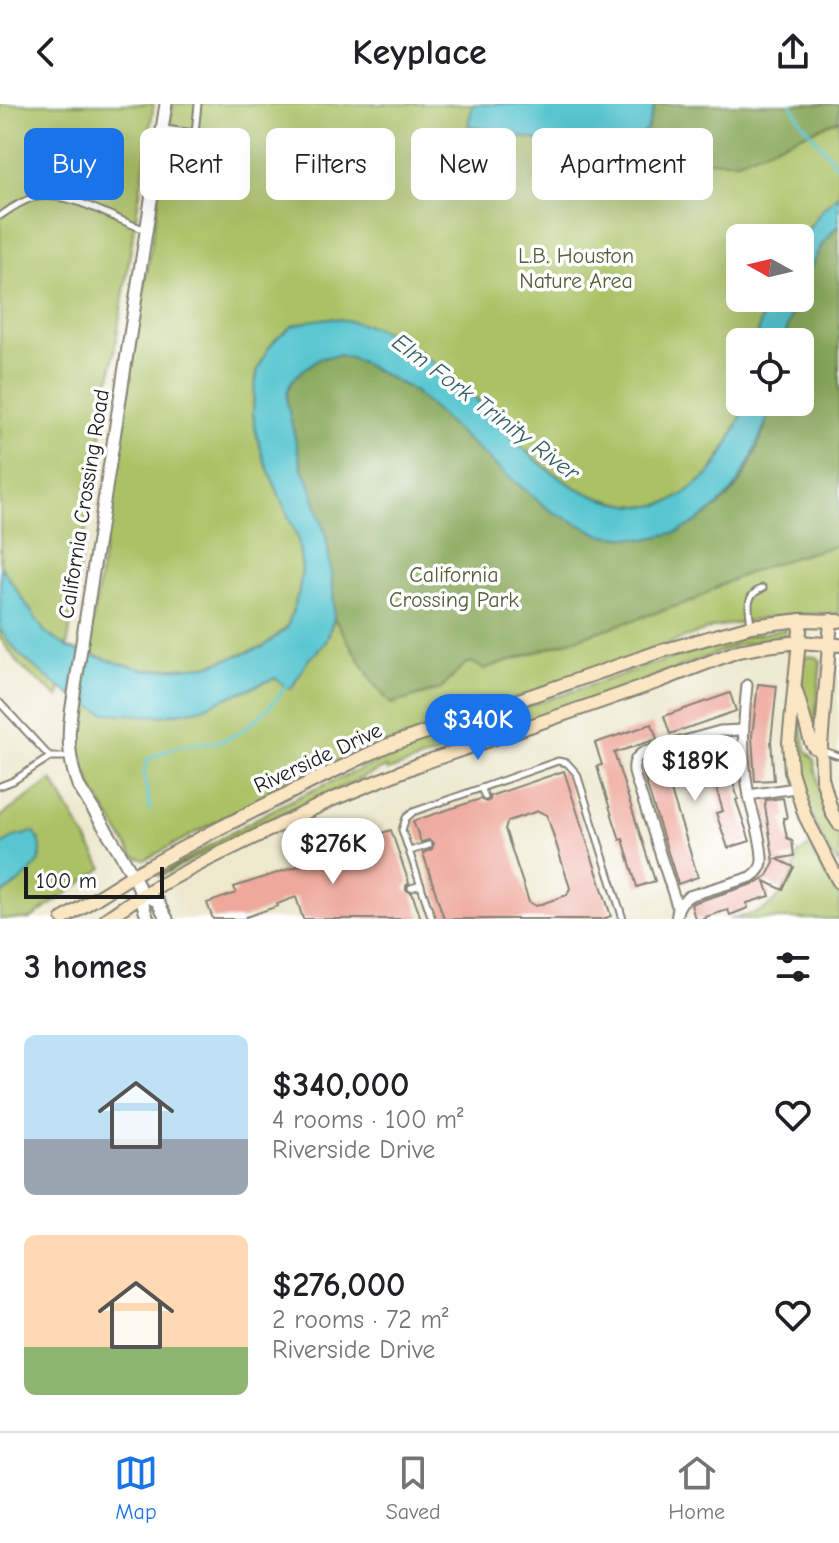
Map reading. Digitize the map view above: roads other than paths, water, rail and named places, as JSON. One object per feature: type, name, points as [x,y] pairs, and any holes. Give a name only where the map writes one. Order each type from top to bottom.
[{"type":"main road","name":"Riverside Drive","points":[[63,919],[133,875],[245,814],[386,746],[658,652],[751,626],[801,620],[835,621]]},
{"type":"main road","points":[[801,620],[789,750],[791,771],[814,836],[839,882]]},
{"type":"main road","points":[[835,621],[821,750],[822,778],[832,813],[839,824]]},
{"type":"main road","name":"Riverside Drive","points":[[106,919],[143,894],[211,858],[331,800],[420,764],[738,651],[799,642],[834,645]]},
{"type":"main road","points":[[795,688],[811,742],[821,750]]},
{"type":"street","name":"California Crossing Road","points":[[163,128],[166,104]]},
{"type":"street","name":"California Crossing Road","points":[[148,919],[143,910],[143,894],[78,785],[70,757],[69,727],[152,200]]},
{"type":"street","points":[[677,914],[682,902],[689,896],[751,877],[758,872],[762,855],[743,761],[742,730],[747,685]]},
{"type":"street","points":[[677,914],[633,769],[635,761],[644,752],[698,736],[742,730]]},
{"type":"street","points":[[749,795],[795,788]]},
{"type":"street","name":"California Crossing Road","points":[[143,894],[157,901],[167,919]]},
{"type":"lane","points":[[196,128],[198,104]]},
{"type":"lane","points":[[0,216],[30,198],[47,196],[78,202],[147,230]]},
{"type":"lane","points":[[751,626],[751,596],[763,588]]},
{"type":"lane","points":[[0,703],[50,757]]},
{"type":"lane","points":[[821,750],[839,756]]},
{"type":"lane","points":[[0,786],[50,757],[70,757]]},
{"type":"lane","points":[[432,919],[402,830],[406,818],[413,812],[558,761],[567,763],[577,774],[623,919]]},
{"type":"lane","points":[[481,788],[485,797]]},
{"type":"lane","points":[[410,851],[429,845]]},
{"type":"lane","points":[[411,888],[421,885]]},
{"type":"water","points":[[473,104],[655,104],[648,128],[532,128],[532,139],[516,136],[516,128],[468,125]]},
{"type":"water","points":[[839,194],[839,224],[821,246],[814,261],[812,224]]},
{"type":"water","points":[[763,312],[793,312],[787,328],[759,328]]},
{"type":"water","points":[[329,318],[350,321],[400,339],[458,383],[541,464],[571,485],[605,500],[623,504],[653,506],[687,492],[708,475],[741,416],[768,416],[735,488],[713,510],[678,532],[646,539],[601,535],[551,511],[411,389],[354,359],[339,355],[321,358],[302,370],[291,382],[287,403],[302,469],[326,535],[334,618],[326,642],[308,660],[291,689],[275,678],[199,709],[161,716],[105,713],[83,703],[20,655],[0,629],[0,565],[45,632],[69,648],[147,670],[207,666],[263,647],[287,628],[302,570],[298,539],[256,433],[254,392],[258,369],[268,349],[292,326]]},
{"type":"water","points":[[34,832],[40,842],[38,861],[25,877],[0,896],[0,846],[17,836]]},
{"type":"waterway","points":[[791,104],[839,168]]},
{"type":"waterway","points":[[150,810],[144,773],[147,760],[173,748],[215,742],[234,735],[260,716],[286,685]]},
{"type":"park label","name":"L.B. Houston Nature Area","points":[[576,268]]},
{"type":"park label","name":"California Crossing Park","points":[[454,588]]},
{"type":"water label","name":"Elm Fork Trinity River","points":[[486,407]]}]
